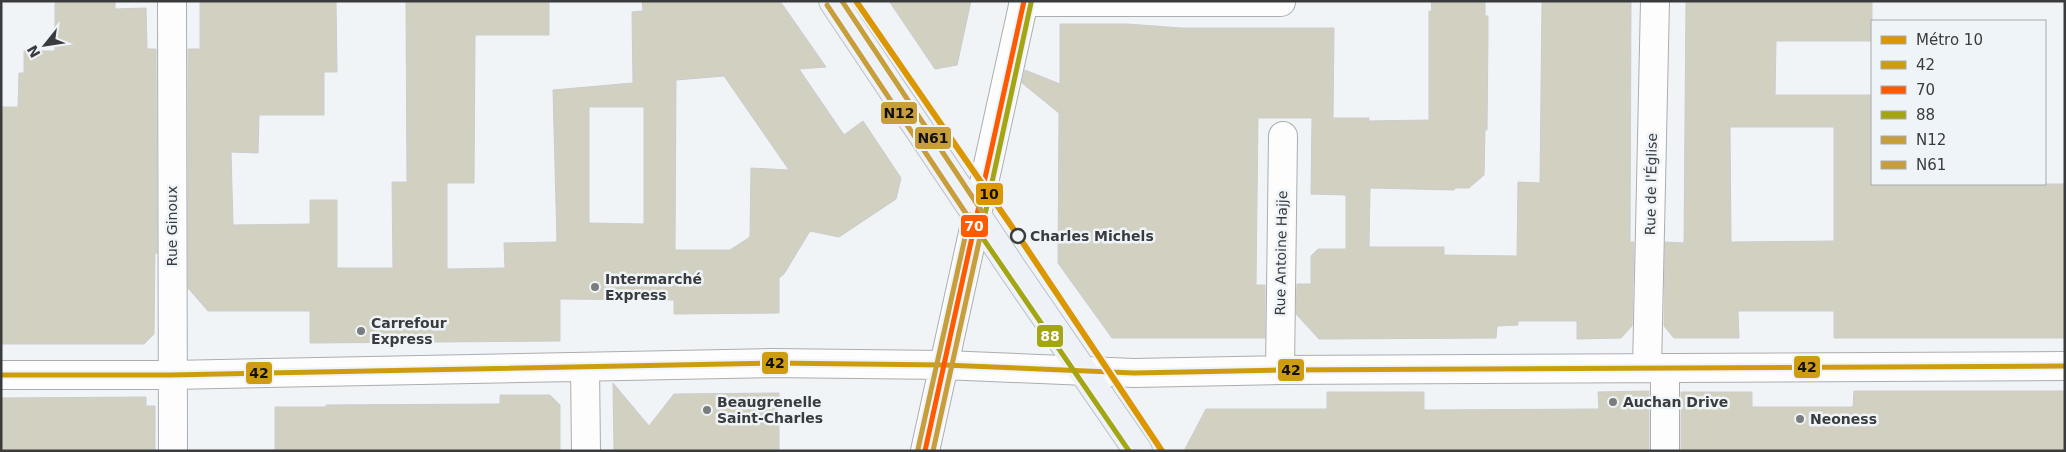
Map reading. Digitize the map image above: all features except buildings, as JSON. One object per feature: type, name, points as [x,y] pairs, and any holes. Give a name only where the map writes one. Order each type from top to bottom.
[{"type":"main road","points":[[833,1],[977,217],[1138,451]]},
{"type":"street","name":"Rue Ginoux","points":[[172,1],[172,451]]},
{"type":"street","name":"Rue de l'Église","points":[[1655,1],[1656,368],[1666,451]]},
{"type":"street","points":[[925,451],[1024,2],[1281,2]]},
{"type":"street","name":"Rue Antoine Hajje","points":[[1280,370],[1283,136]]},
{"type":"street","points":[[1,375],[171,375],[771,363],[944,365],[1134,374],[1280,370],[2065,366]]},
{"type":"street","points":[[585,367],[586,451]]},
{"type":"metro line","name":"10","points":[[856,1],[1019,237],[1162,451]]},
{"type":"transit line","name":"N61","points":[[842,1],[983,213]]},
{"type":"transit line","name":"70","points":[[925,451],[1024,1]]},
{"type":"transit line","name":"88","points":[[984,219],[1031,3]]},
{"type":"transit line","name":"N12","points":[[827,5],[971,221]]},
{"type":"transit line","name":"N61","points":[[918,449],[970,215]]},
{"type":"transit line","name":"N12","points":[[933,451],[984,219]]},
{"type":"transit line","name":"88","points":[[971,221],[1129,451]]},
{"type":"transit line","name":"42","points":[[1,375],[171,375],[771,363],[944,365],[1134,373],[1280,370],[2065,366]]},
{"type":"place","name":"Charles Michels","points":[[1018,236]]},
{"type":"place","name":"Intermarché Express","points":[[595,287]]},
{"type":"place","name":"Carrefour Express","points":[[361,331]]},
{"type":"place","name":"Auchan Drive","points":[[1613,402]]},
{"type":"place","name":"Beaugrenelle Saint-Charles","points":[[707,410]]},
{"type":"place","name":"Neoness","points":[[1800,419]]}]
